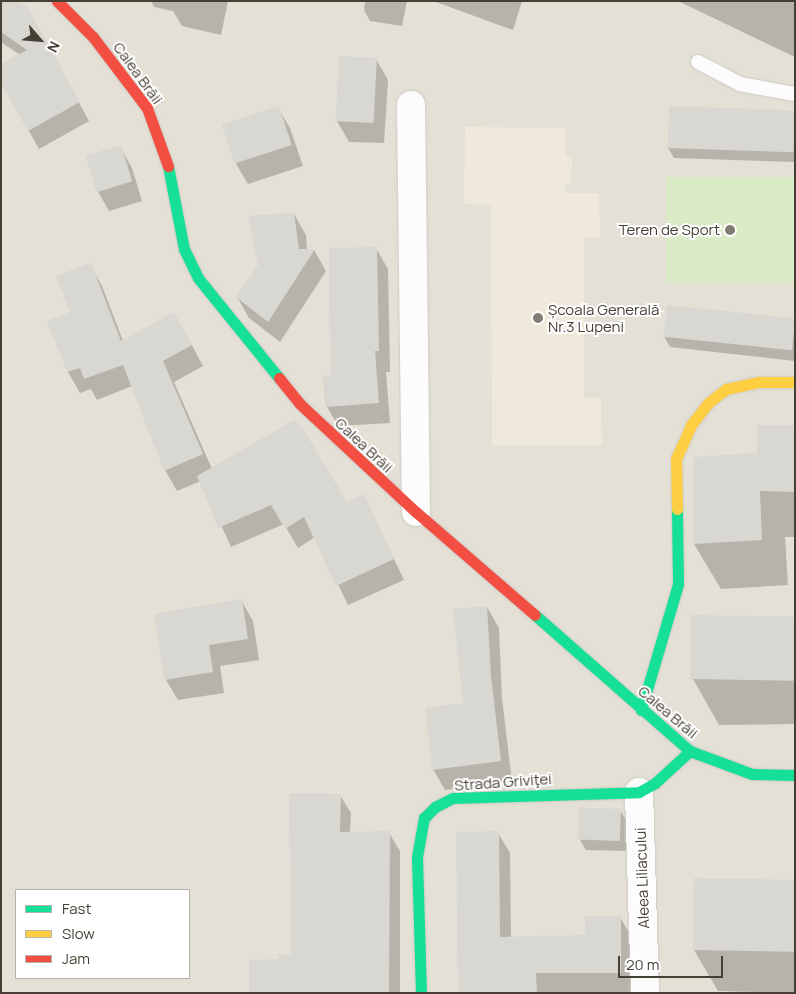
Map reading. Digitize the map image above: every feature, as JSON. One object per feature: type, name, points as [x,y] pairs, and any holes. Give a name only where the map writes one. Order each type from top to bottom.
[{"type":"main road","name":"Calea Brăii","points":[[57,1],[93,37],[147,108],[165,153],[184,249],[198,278],[300,404],[416,512],[690,751],[752,774],[795,775]]},
{"type":"main road","points":[[642,710],[678,584],[676,459],[691,425],[708,403],[726,389],[760,382],[795,382]]},
{"type":"main road","points":[[639,792],[655,783],[690,751]]},
{"type":"main road","name":"Strada Griviţei","points":[[420,993],[418,857],[424,818],[435,807],[453,798],[639,792]]},
{"type":"street","points":[[411,105],[416,512]]},
{"type":"street","name":"Aleea Liliacului","points":[[639,792],[645,993]]},
{"type":"lane","points":[[698,62],[740,84],[795,94]]},
{"type":"shaded area","points":[[1,1],[795,1],[795,993],[1,993]]},
{"type":"shaded area","name":"Școala Generală Nr.3 Lupeni","points":[[465,127],[566,128],[566,157],[572,157],[571,184],[565,184],[565,193],[599,193],[600,238],[584,238],[584,398],[601,398],[602,445],[492,446],[491,205],[464,204]]},
{"type":"green space","name":"Teren de Sport","points":[[666,177],[795,177],[795,283],[666,283]]},
{"type":"building","points":[[1,1],[19,1],[28,8],[80,102],[28,131],[1,83],[1,64],[27,50],[1,32]]},
{"type":"building","points":[[339,56],[377,58],[374,123],[336,121]]},
{"type":"building","points":[[279,106],[292,145],[235,164],[222,125]]},
{"type":"building","points":[[669,106],[795,110],[793,152],[668,148]]},
{"type":"building","points":[[121,145],[132,181],[97,192],[86,156]]},
{"type":"building","points":[[294,213],[299,249],[315,249],[268,322],[236,297],[258,265],[248,216]]},
{"type":"building","points":[[377,247],[379,351],[375,351],[379,403],[327,407],[322,376],[330,375],[329,248]]},
{"type":"building","points":[[91,263],[121,341],[174,312],[192,345],[163,361],[203,454],[164,471],[123,365],[84,379],[80,368],[67,372],[47,321],[70,312],[56,276]]},
{"type":"building","points":[[667,305],[795,318],[792,350],[664,337]]},
{"type":"building","points":[[294,420],[302,427],[347,502],[364,494],[394,559],[336,586],[304,517],[285,529],[271,505],[218,528],[197,476]]},
{"type":"building","points":[[757,425],[795,425],[795,492],[760,491],[762,540],[693,544],[694,457],[757,453]]},
{"type":"building","points":[[242,599],[248,639],[209,645],[213,672],[164,680],[154,614]]},
{"type":"building","points":[[487,606],[491,676],[501,761],[432,770],[425,708],[463,703],[453,609]]},
{"type":"building","points":[[691,615],[795,617],[794,681],[690,679]]},
{"type":"building","points":[[289,793],[341,794],[340,832],[390,831],[389,993],[249,993],[249,960],[279,959],[279,954],[291,954]]},
{"type":"building","points":[[579,808],[621,809],[620,841],[578,840]]},
{"type":"building","points":[[499,831],[500,937],[585,935],[585,916],[621,916],[621,973],[536,973],[537,993],[458,993],[456,832]]},
{"type":"building","points":[[694,878],[795,880],[794,952],[693,950]]},
{"type":"traffic: fast","points":[[168,166],[184,249],[198,278],[279,378]]},
{"type":"traffic: fast","points":[[641,710],[678,584],[677,509]]},
{"type":"traffic: fast","points":[[535,615],[690,751],[752,774],[795,775]]},
{"type":"traffic: fast","points":[[421,993],[417,857],[424,818],[435,807],[453,798],[639,792],[655,783],[690,751]]},
{"type":"traffic: slow","points":[[677,509],[676,459],[691,425],[708,403],[726,389],[760,382],[795,382]]},
{"type":"traffic: jam","points":[[57,1],[93,37],[147,108],[168,166]]},
{"type":"traffic: jam","points":[[279,378],[300,404],[416,512],[535,615]]},
{"type":"place","name":"Teren de Sport","points":[[730,230]]},
{"type":"place","name":"Școala Generală Nr.3 Lupeni","points":[[538,318]]}]
